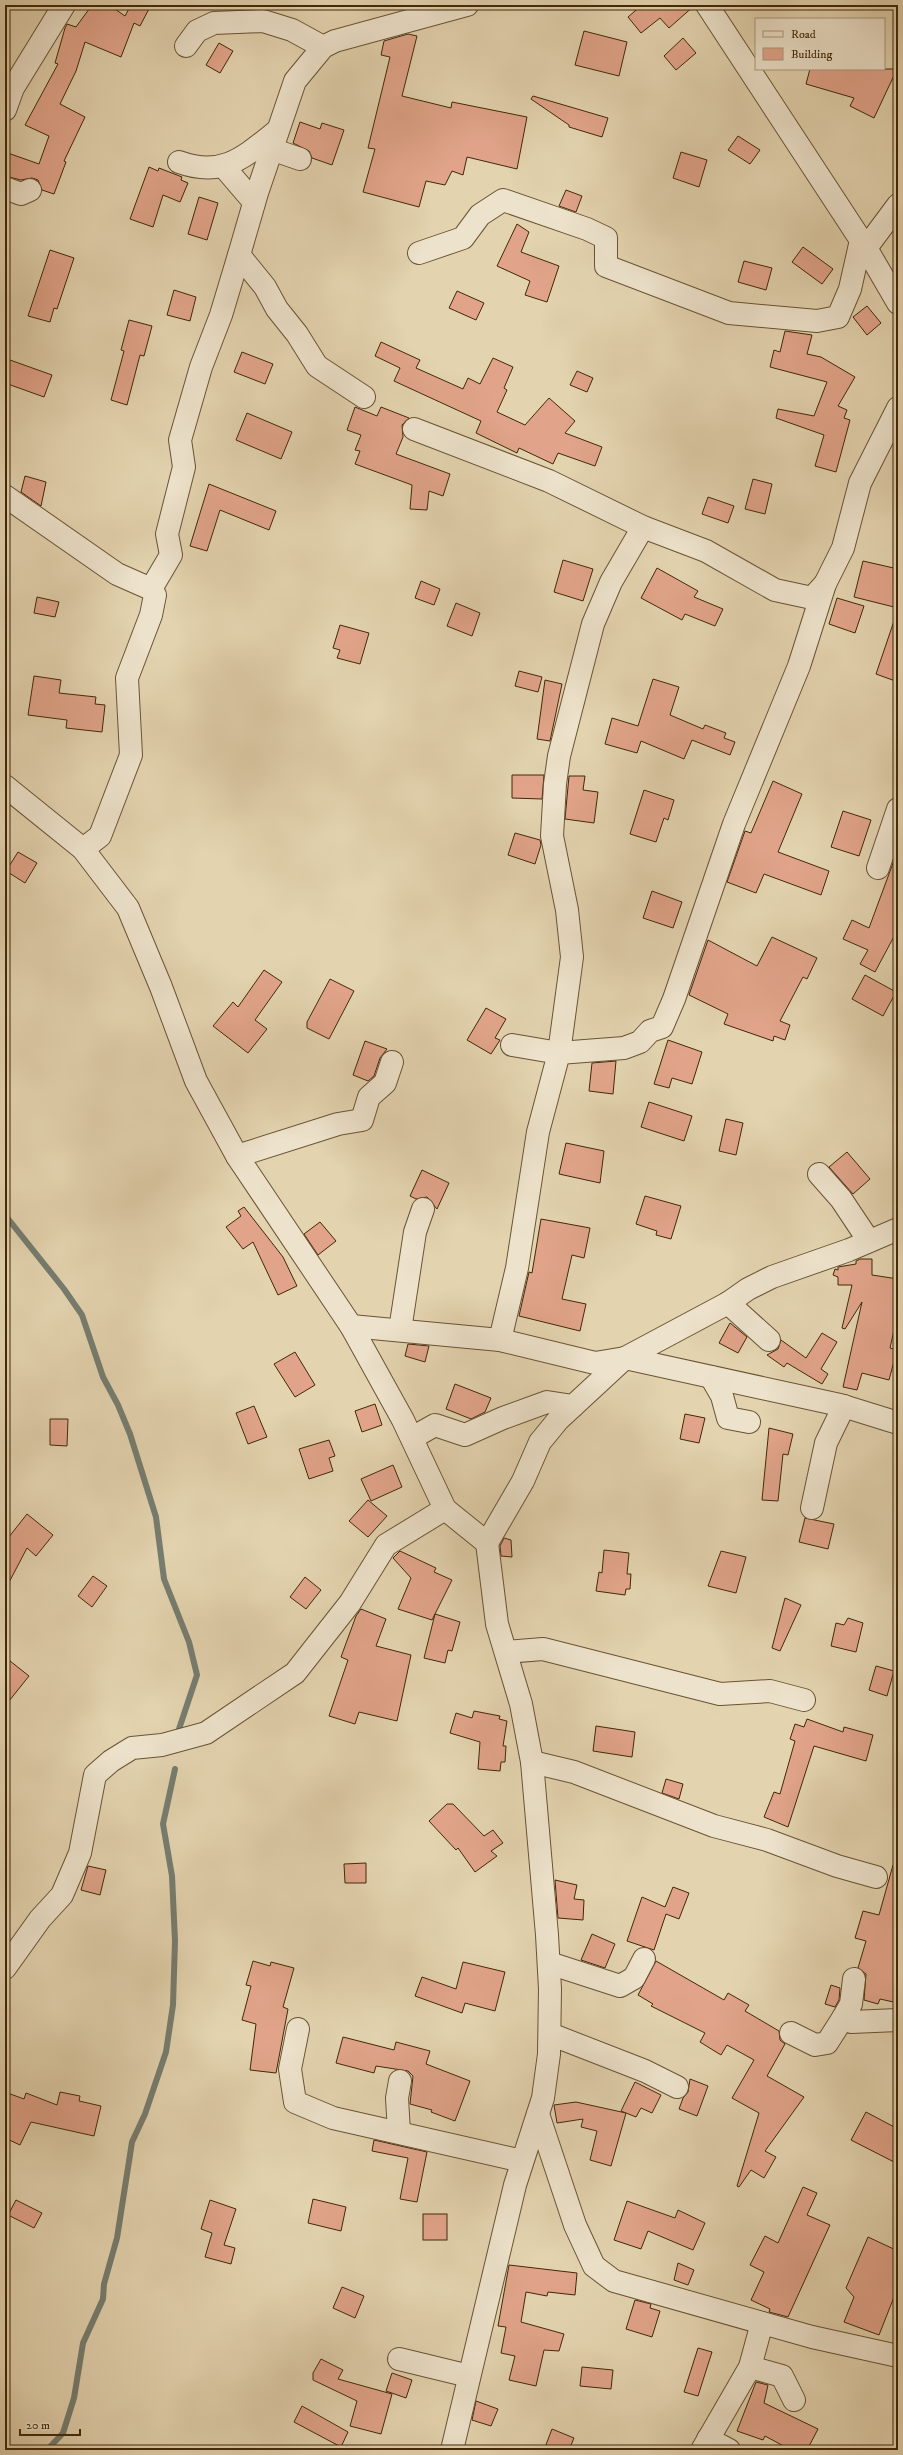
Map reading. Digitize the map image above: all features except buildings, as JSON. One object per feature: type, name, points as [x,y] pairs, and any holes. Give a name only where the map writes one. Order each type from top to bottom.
[{"type":"street","points":[[5,110],[13,88],[64,5]]},
{"type":"street","points":[[294,84],[323,47],[335,41],[467,5]]},
{"type":"street","points":[[707,5],[864,244],[898,304]]},
{"type":"street","points":[[186,46],[197,31],[214,23],[263,21],[302,36],[323,47]]},
{"type":"street","points":[[151,589],[171,555],[167,534],[184,467],[180,440],[201,367],[220,315],[254,202],[294,84],[300,59],[302,36]]},
{"type":"street","points":[[274,140],[300,159]]},
{"type":"street","points":[[179,162],[197,168],[224,167],[274,140]]},
{"type":"street","points":[[224,167],[254,202]]},
{"type":"street","points":[[5,188],[21,194],[30,190]]},
{"type":"street","points":[[419,253],[463,238],[480,215],[503,200],[587,229],[606,238],[606,266],[696,302],[729,313],[817,321],[838,317],[850,289],[864,244],[898,205]]},
{"type":"street","points":[[239,255],[264,287],[276,309],[297,334],[317,366],[364,397]]},
{"type":"street","points":[[512,1045],[559,1053],[624,1048],[640,1042],[650,1031],[662,1027],[674,999],[734,824],[799,666],[825,584],[843,548],[860,483],[898,408]]},
{"type":"street","points":[[414,429],[549,481],[643,527],[706,551],[775,590],[812,598],[825,584]]},
{"type":"street","points":[[5,496],[117,574],[151,589],[155,595],[152,615],[127,678],[131,755],[100,836],[83,849]]},
{"type":"street","points":[[500,1340],[517,1268],[538,1132],[559,1053],[572,957],[567,910],[552,836],[559,756],[594,624],[611,582],[643,527]]},
{"type":"street","points":[[5,786],[83,849],[128,908],[161,987],[196,1081],[237,1156],[351,1326],[412,1438],[445,1509],[487,1543]]},
{"type":"street","points":[[878,868],[898,809]]},
{"type":"street","points":[[237,1156],[338,1124],[362,1120],[368,1097],[385,1083],[392,1062]]},
{"type":"street","points":[[819,1174],[841,1199],[869,1241]]},
{"type":"street","points":[[400,1330],[415,1232],[423,1209]]},
{"type":"street","points":[[452,2450],[494,2267],[522,2161],[538,2114],[547,2068],[550,2034],[549,1963],[532,1762],[520,1704],[497,1624],[487,1543],[523,1481],[540,1442],[573,1406],[625,1358],[728,1303],[748,1289],[772,1277],[898,1229]]},
{"type":"street","points":[[728,1303],[769,1340]]},
{"type":"street","points":[[351,1326],[500,1340],[595,1363],[625,1358],[844,1406],[898,1423]]},
{"type":"street","points":[[711,1377],[722,1396],[728,1418],[749,1422]]},
{"type":"street","points":[[412,1438],[435,1426],[465,1435],[503,1418],[547,1402],[573,1406]]},
{"type":"street","points":[[812,1508],[826,1443],[844,1406]]},
{"type":"street","points":[[5,1968],[40,1919],[62,1895],[80,1853],[95,1775],[111,1761],[132,1748],[162,1745],[206,1733],[296,1673],[350,1603],[386,1545],[445,1509]]},
{"type":"street","points":[[506,1652],[543,1649],[720,1694],[770,1691],[804,1700]]},
{"type":"street","points":[[532,1762],[574,1772],[714,1826],[767,1840],[837,1866],[876,1877]]},
{"type":"street","points":[[549,1963],[579,1971],[620,1986],[634,1978],[644,1959]]},
{"type":"street","points":[[791,2033],[815,2045],[827,2043],[851,2004],[854,1978]]},
{"type":"street","points":[[843,2018],[850,2022],[898,2020]]},
{"type":"street","points":[[298,2029],[290,2069],[295,2102],[333,2118],[522,2161]]},
{"type":"street","points":[[550,2034],[645,2071],[677,2087]]},
{"type":"street","points":[[399,2132],[397,2098],[400,2081]]},
{"type":"street","points":[[538,2114],[575,2225],[594,2266],[614,2281],[762,2323],[898,2356]]},
{"type":"street","points":[[729,2450],[705,2445],[750,2367],[762,2323]]},
{"type":"street","points":[[399,2359],[469,2376]]},
{"type":"street","points":[[750,2367],[782,2376],[794,2400]]},
{"type":"waterway","points":[[5,1215],[64,1289],[82,1315],[103,1377],[118,1405],[130,1434],[156,1517],[164,1579],[189,1642],[197,1675],[179,1729]]},
{"type":"waterway","points":[[47,2450],[63,2433],[74,2398],[83,2343],[103,2299],[104,2284],[117,2238],[132,2142],[145,2114],[166,2052],[173,2005],[175,1941],[172,1876],[163,1824],[175,1769]]}]
